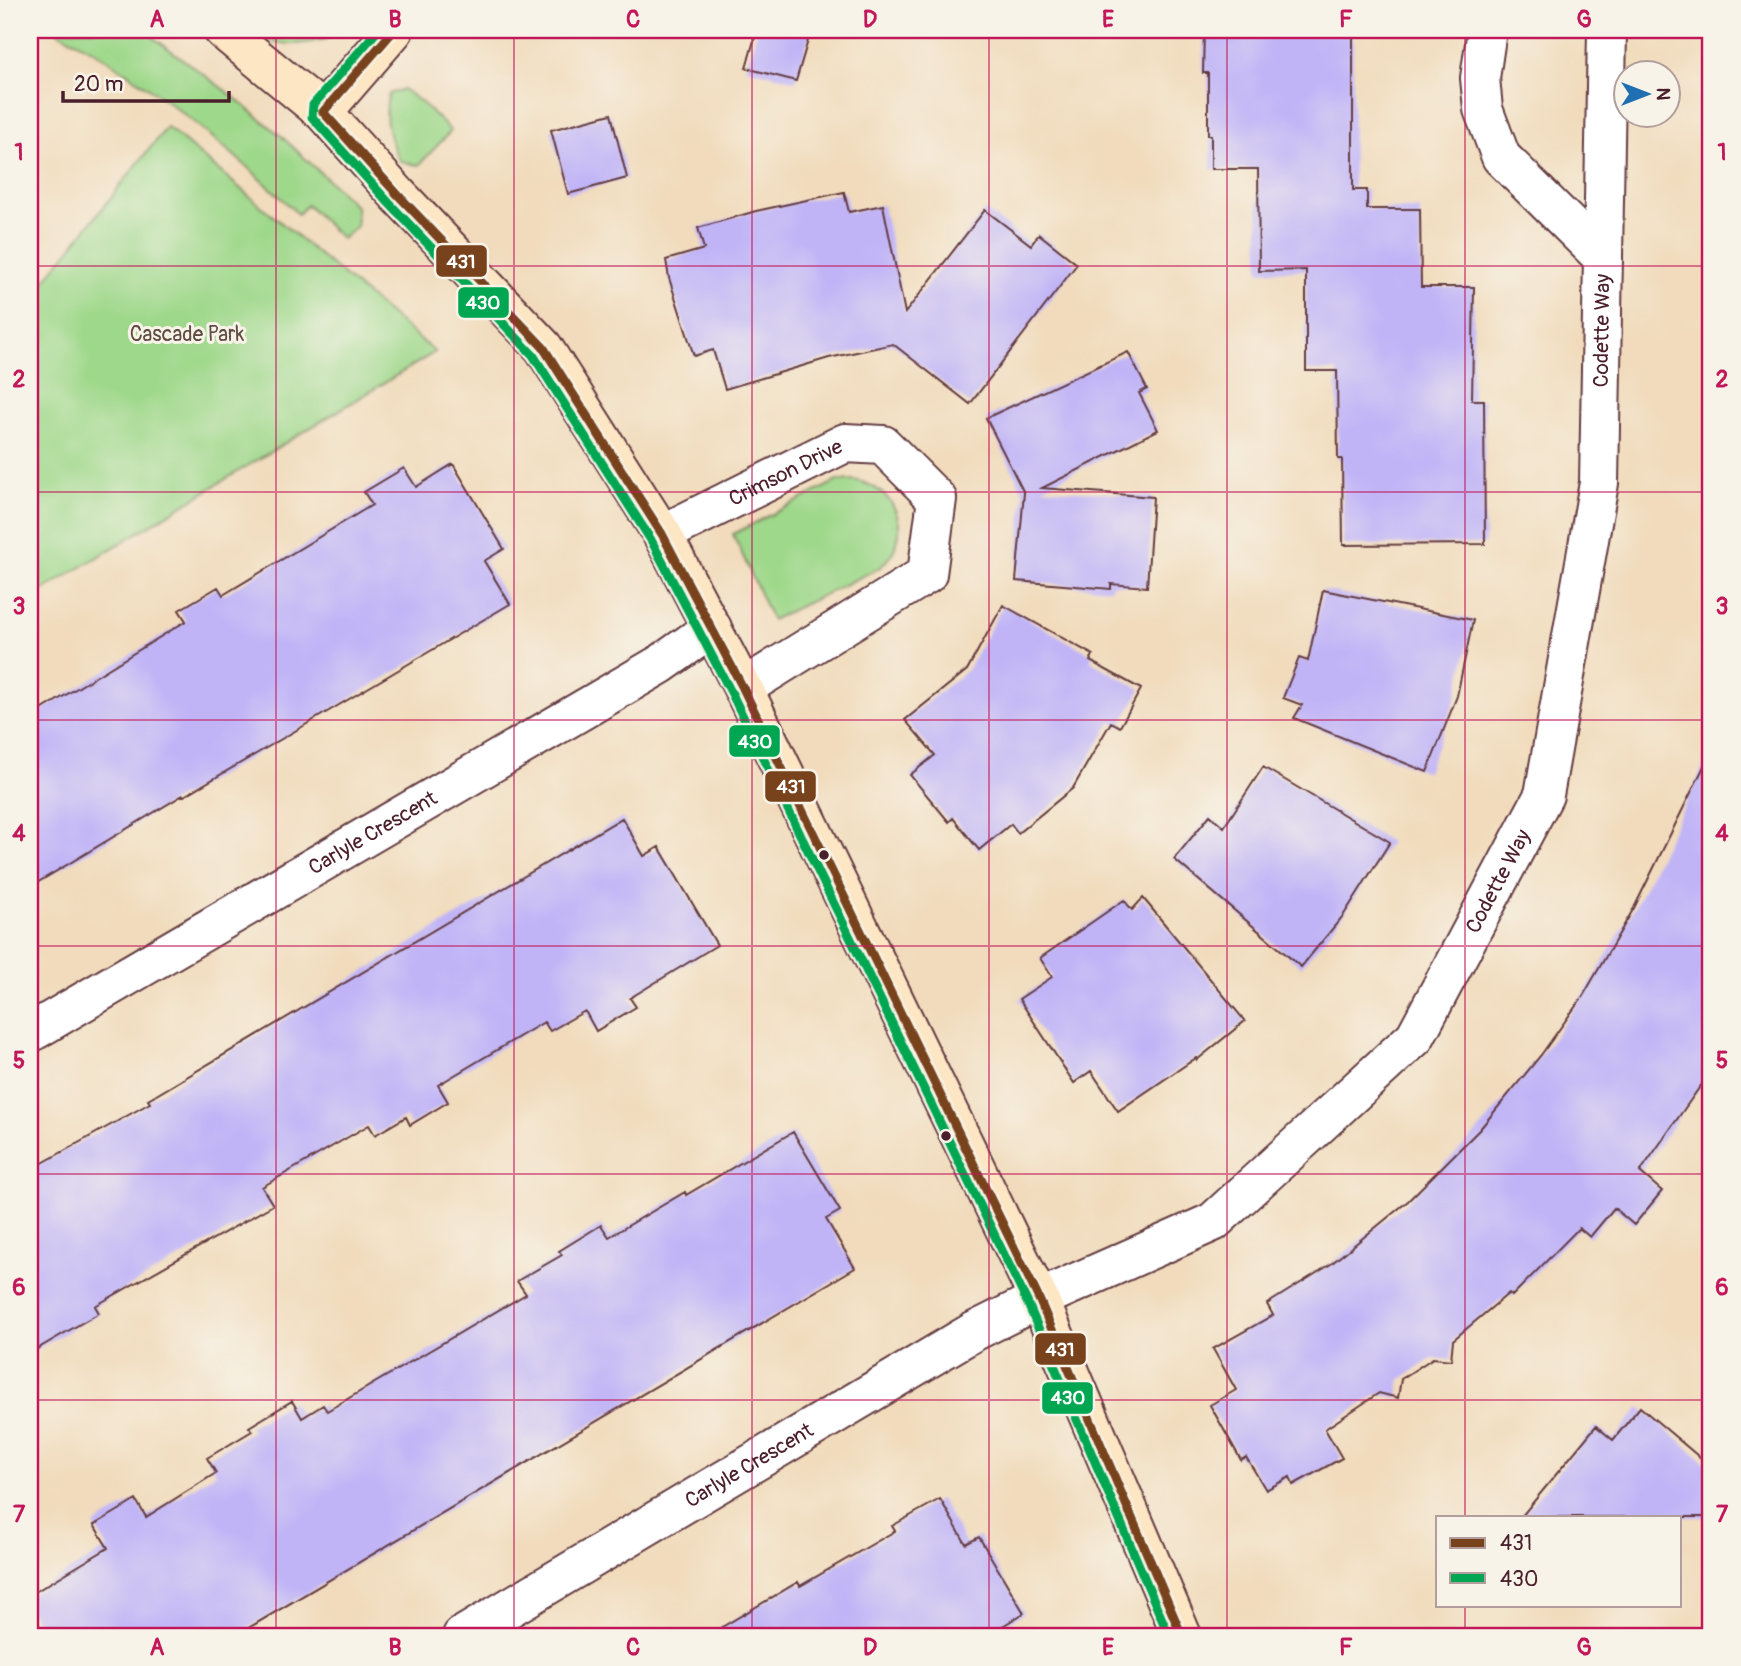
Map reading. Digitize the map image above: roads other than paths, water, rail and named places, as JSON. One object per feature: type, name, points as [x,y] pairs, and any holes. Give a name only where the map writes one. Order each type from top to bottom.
[{"type":"street","points":[[222,30],[323,112],[543,347],[662,534],[743,688],[1039,1298],[1182,1636]]},
{"type":"street","points":[[323,112],[394,30]]},
{"type":"street","name":"Codette Way","points":[[1487,30],[1480,78],[1483,109],[1501,157],[1603,258]]},
{"type":"street","name":"Codette Way","points":[[1039,1298],[1213,1222],[1415,1037],[1544,794],[1599,483],[1607,30]]},
{"type":"street","name":"Crimson Drive","points":[[662,534],[845,443],[883,445],[937,499],[927,574],[743,688]]},
{"type":"street","name":"Carlyle Crescent","points":[[30,1033],[661,664],[712,628]]},
{"type":"street","name":"Carlyle Crescent","points":[[462,1636],[973,1332],[1039,1298]]},
{"type":"park label","name":"Cascade Park","points":[[187,334]]}]
